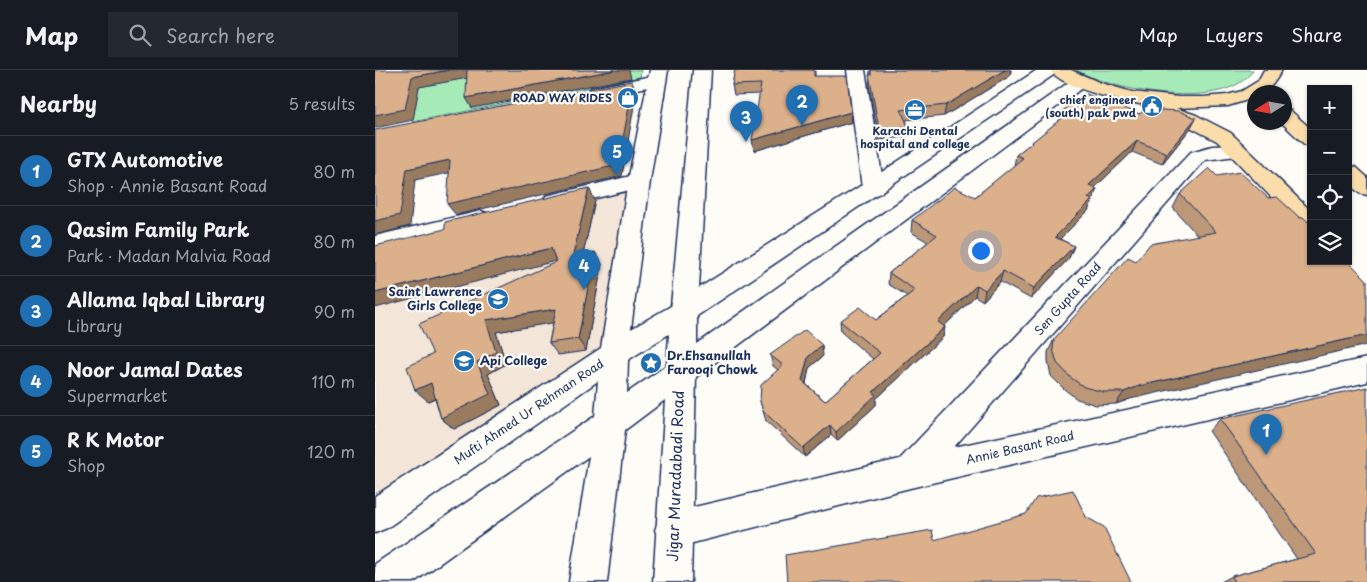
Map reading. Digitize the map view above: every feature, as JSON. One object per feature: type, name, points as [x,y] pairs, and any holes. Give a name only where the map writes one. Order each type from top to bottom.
[{"type":"main road","points":[[1059,70],[1081,82],[1117,94],[1158,102],[1192,104],[1223,102],[1247,95],[1268,83]]},
{"type":"main road","points":[[1158,102],[1169,112],[1189,119],[1225,137],[1307,221]]},
{"type":"main road","points":[[1292,122],[1307,136]]},
{"type":"main road","points":[[1352,175],[1367,188]]},
{"type":"street","name":"Jigar Muradabadi Road","points":[[672,582],[684,311],[702,70]]},
{"type":"street","points":[[855,70],[873,188]]},
{"type":"street","name":"Mufti Ahmed Ur Rehman Road","points":[[375,516],[614,354],[684,311],[873,188],[1049,70]]},
{"type":"street","points":[[579,95],[658,75],[639,181],[614,354],[610,423],[589,582]]},
{"type":"street","points":[[382,582],[610,423],[1081,82]]},
{"type":"street","name":"Sen Gupta Road","points":[[910,472],[1199,156],[1237,151]]},
{"type":"street","points":[[535,206],[639,181]]},
{"type":"street","points":[[375,244],[497,214]]},
{"type":"street","name":"Annie Basant Road","points":[[673,530],[910,472],[1367,370]]},
{"type":"shaded area","name":"Saint Lawrence Girls College","points":[[639,181],[614,354],[375,516],[375,244]]},
{"type":"green space","points":[[504,70],[641,70],[640,77],[412,122],[419,87]]},
{"type":"green space","points":[[1076,70],[1253,70],[1239,83],[1219,91],[1195,94],[1168,94],[1141,91],[1115,85]]},
{"type":"building","points":[[375,70],[449,70],[412,77],[405,109],[375,115]]},
{"type":"building","points":[[467,70],[615,70],[466,98]]},
{"type":"building","points":[[735,70],[814,70],[814,76],[847,76],[851,112],[752,140],[761,84],[732,85]]},
{"type":"building","points":[[871,70],[1005,70],[946,105],[901,110],[908,126],[879,129],[869,75],[871,75]]},
{"type":"building","points":[[632,81],[633,85],[618,165],[447,204],[450,160],[407,169],[400,215],[375,221],[375,130]]},
{"type":"building","points":[[1086,94],[1140,114],[1145,109],[1179,111],[1196,118],[1167,153],[1137,141],[1089,185],[1097,189],[1088,198],[1092,200],[1055,237],[1074,246],[1034,288],[1003,271],[985,290],[977,285],[938,322],[945,327],[873,392],[876,395],[836,432],[830,425],[803,448],[763,411],[760,401],[761,385],[783,365],[770,355],[805,330],[822,345],[808,357],[802,381],[825,401],[880,353],[840,321],[860,307],[876,320],[915,290],[889,273],[937,235],[912,220],[955,187],[975,197],[1023,158],[1016,155],[1068,113],[1062,111]]},
{"type":"building","points":[[1209,168],[1217,176],[1240,172],[1268,198],[1277,197],[1300,218],[1303,217],[1307,221],[1307,265],[1352,265],[1367,280],[1367,335],[1139,386],[1124,392],[1104,392],[1084,387],[1070,377],[1057,363],[1053,349],[1054,339],[1128,257],[1136,261],[1150,244],[1216,232],[1180,194]]},
{"type":"building","points":[[589,188],[573,255],[595,252],[578,339],[549,343],[556,309],[486,320],[496,352],[477,362],[490,394],[441,418],[431,383],[415,390],[407,367],[433,354],[419,324],[556,262],[551,248],[375,293],[375,246],[445,229],[445,222]]},
{"type":"building","points":[[1367,387],[1367,582],[1235,582],[1232,576],[1316,554],[1220,419]]},
{"type":"building","points":[[1073,490],[1086,517],[1104,527],[1131,582],[787,582],[785,555],[932,530],[934,540],[1026,514],[1036,498]]},
{"type":"place","name":"ROAD WAY RIDES","points":[[628,98]]},
{"type":"place","name":"chief engineer (south) pak pwd","points":[[1152,106]]},
{"type":"place","name":"Karachi Dental hospital and college","points":[[915,110]]},
{"type":"place","name":"Qasim Family Park","points":[[802,126]]},
{"type":"place","name":"Allama Iqbal Library","points":[[746,142]]},
{"type":"place","name":"R K Motor","points":[[617,176]]},
{"type":"place","name":"Noor Jamal Dates","points":[[584,290]]},
{"type":"place","name":"Saint Lawrence Girls College","points":[[498,299]]},
{"type":"place","name":"Api College","points":[[464,361]]},
{"type":"place","name":"Dr.Ehsanullah Farooqi Chowk","points":[[651,363]]},
{"type":"place","name":"GTX Automotive","points":[[1266,455]]}]
